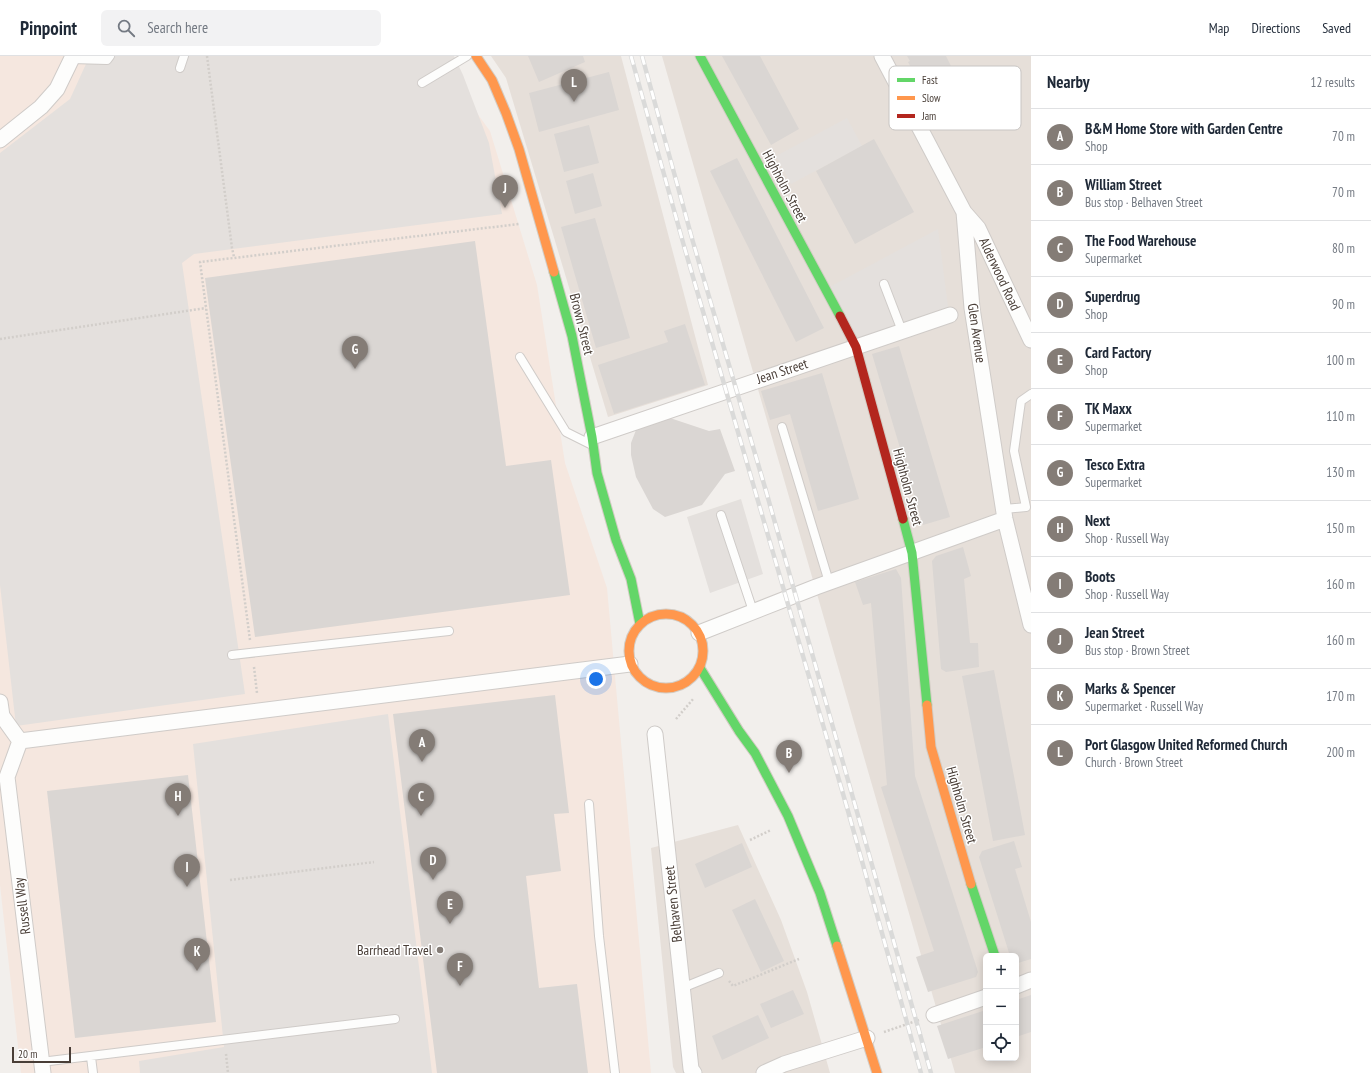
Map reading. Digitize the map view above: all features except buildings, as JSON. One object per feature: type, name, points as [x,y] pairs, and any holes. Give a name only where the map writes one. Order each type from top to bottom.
[{"type":"street","name":"Brown Street","points":[[476,56],[492,80],[506,113],[539,221],[572,336],[597,473],[616,540],[631,579],[640,624]]},
{"type":"street","name":"Highholm Street","points":[[700,56],[773,185],[856,347],[912,553],[931,747],[966,870],[994,953]]},
{"type":"street","name":"Glen Avenue","points":[[882,56],[889,69]]},
{"type":"street","points":[[0,140],[42,107],[57,89],[73,58]]},
{"type":"street","name":"Glen Avenue","points":[[921,130],[964,212],[972,308],[1004,514],[1031,625]]},
{"type":"street","name":"Alderwood Road","points":[[964,212],[978,228],[1031,340]]},
{"type":"street","name":"Jean Street","points":[[592,441],[950,315]]},
{"type":"street","points":[[699,633],[829,582],[912,553],[1004,514]]},
{"type":"street","name":"Brown Street","points":[[631,579],[641,591]]},
{"type":"street","points":[[659,612],[683,618],[692,624],[699,633],[702,646],[700,668],[694,677],[684,684],[670,687],[659,687],[646,682],[638,676],[630,664],[628,652],[630,638],[640,624],[659,612]]},
{"type":"street","points":[[0,702],[2,716],[20,741],[630,664]]},
{"type":"street","points":[[700,668],[739,731],[755,753],[788,816],[806,856],[820,893],[877,1073]]},
{"type":"street","points":[[684,684],[697,694]]},
{"type":"street","points":[[715,710],[739,731]]},
{"type":"street","name":"Belhaven Street","points":[[654,734],[691,1069],[694,1073]]},
{"type":"street","name":"Russell Way","points":[[20,741],[7,777],[42,1068]]},
{"type":"street","points":[[1019,985],[1031,980]]},
{"type":"street","points":[[934,1015],[983,998]]},
{"type":"street","points":[[764,1073],[784,1064],[867,1038]]},
{"type":"lane","points":[[73,58],[107,60],[110,56]]},
{"type":"lane","points":[[180,68],[184,56]]},
{"type":"lane","points":[[422,83],[467,56]]},
{"type":"lane","points":[[884,284],[902,331]]},
{"type":"lane","points":[[520,357],[566,432],[592,441]]},
{"type":"lane","points":[[1004,514],[1026,507],[1014,451],[1021,401],[1031,394]]},
{"type":"lane","points":[[782,427],[829,582]]},
{"type":"lane","points":[[721,515],[752,611]]},
{"type":"lane","points":[[232,655],[449,631]]},
{"type":"lane","points":[[589,804],[599,936],[615,1073]]},
{"type":"lane","points":[[682,988],[719,973]]},
{"type":"lane","points":[[42,1068],[91,1057],[395,1019]]},
{"type":"lane","points":[[91,1057],[93,1073]]},
{"type":"path","points":[[207,56],[234,257]]},
{"type":"path","points":[[260,711],[200,262],[539,221]]},
{"type":"path","points":[[0,339],[206,308]]},
{"type":"path","points":[[676,719],[697,694]]},
{"type":"path","points":[[230,880],[374,862]]},
{"type":"path","points":[[719,973],[733,986],[799,959]]},
{"type":"path","points":[[867,1038],[934,1015]]},
{"type":"path","points":[[223,1040],[228,1073]]},
{"type":"shaded area","points":[[0,56],[435,56],[490,131],[537,285],[565,463],[607,588],[651,1073],[21,1073],[0,885]]},
{"type":"shaded area","points":[[88,56],[454,56],[463,75],[489,143],[502,214],[194,254],[182,263],[245,694],[16,726],[0,585],[0,153],[70,99],[86,64]]},
{"type":"shaded area","points":[[491,56],[621,56],[708,385],[608,417],[506,78]]},
{"type":"shaded area","points":[[662,56],[1031,56],[1031,1073],[955,1073]]},
{"type":"shaded area","points":[[847,118],[862,146],[791,184],[776,156]]},
{"type":"shaded area","points":[[938,229],[948,307],[851,341],[824,290]]},
{"type":"shaded area","points":[[741,499],[763,574],[710,593],[687,517]]},
{"type":"shaded area","points":[[388,714],[432,1073],[140,1073],[139,1061],[224,1047],[193,744]]},
{"type":"shaded area","points":[[738,825],[781,920],[807,992],[830,1073],[676,1073],[673,1067],[651,848]]},
{"type":"railway","points":[[631,56],[684,246],[848,811],[921,1073]]},
{"type":"railway","points":[[642,56],[693,242],[766,491],[931,1073]]},
{"type":"traffic: fast","points":[[700,56],[840,316]]},
{"type":"traffic: fast","points":[[554,272],[572,336],[592,437],[597,473],[616,540],[631,579],[640,624]]},
{"type":"traffic: fast","points":[[903,519],[912,553],[927,705]]},
{"type":"traffic: fast","points":[[700,668],[739,731],[755,753],[788,816],[820,893],[837,946]]},
{"type":"traffic: fast","points":[[971,884],[994,953]]},
{"type":"traffic: slow","points":[[476,56],[492,80],[506,113],[519,149],[554,272]]},
{"type":"traffic: slow","points":[[666,614],[680,617],[692,625],[700,637],[703,651],[700,665],[692,677],[680,685],[666,688],[652,685],[640,677],[632,665],[629,651],[632,637],[640,625],[652,617],[666,614]]},
{"type":"traffic: slow","points":[[927,705],[931,747],[971,884]]},
{"type":"traffic: slow","points":[[837,946],[877,1073]]},
{"type":"traffic: jam","points":[[840,316],[856,347],[903,519]]},
{"type":"place","name":"Port Glasgow United Reformed Church","points":[[574,102]]},
{"type":"place","name":"Jean Street","points":[[505,208]]},
{"type":"place","name":"Tesco Extra","points":[[355,369]]},
{"type":"place","name":"B&M Home Store with Garden Centre","points":[[422,762]]},
{"type":"place","name":"William Street","points":[[789,773]]},
{"type":"place","name":"Next","points":[[178,816]]},
{"type":"place","name":"The Food Warehouse","points":[[421,816]]},
{"type":"place","name":"Superdrug","points":[[433,880]]},
{"type":"place","name":"Boots","points":[[187,887]]},
{"type":"place","name":"Card Factory","points":[[450,924]]},
{"type":"place","name":"Barrhead Travel","points":[[440,950]]},
{"type":"place","name":"Marks & Spencer","points":[[197,971]]},
{"type":"place","name":"TK Maxx","points":[[460,986]]}]
